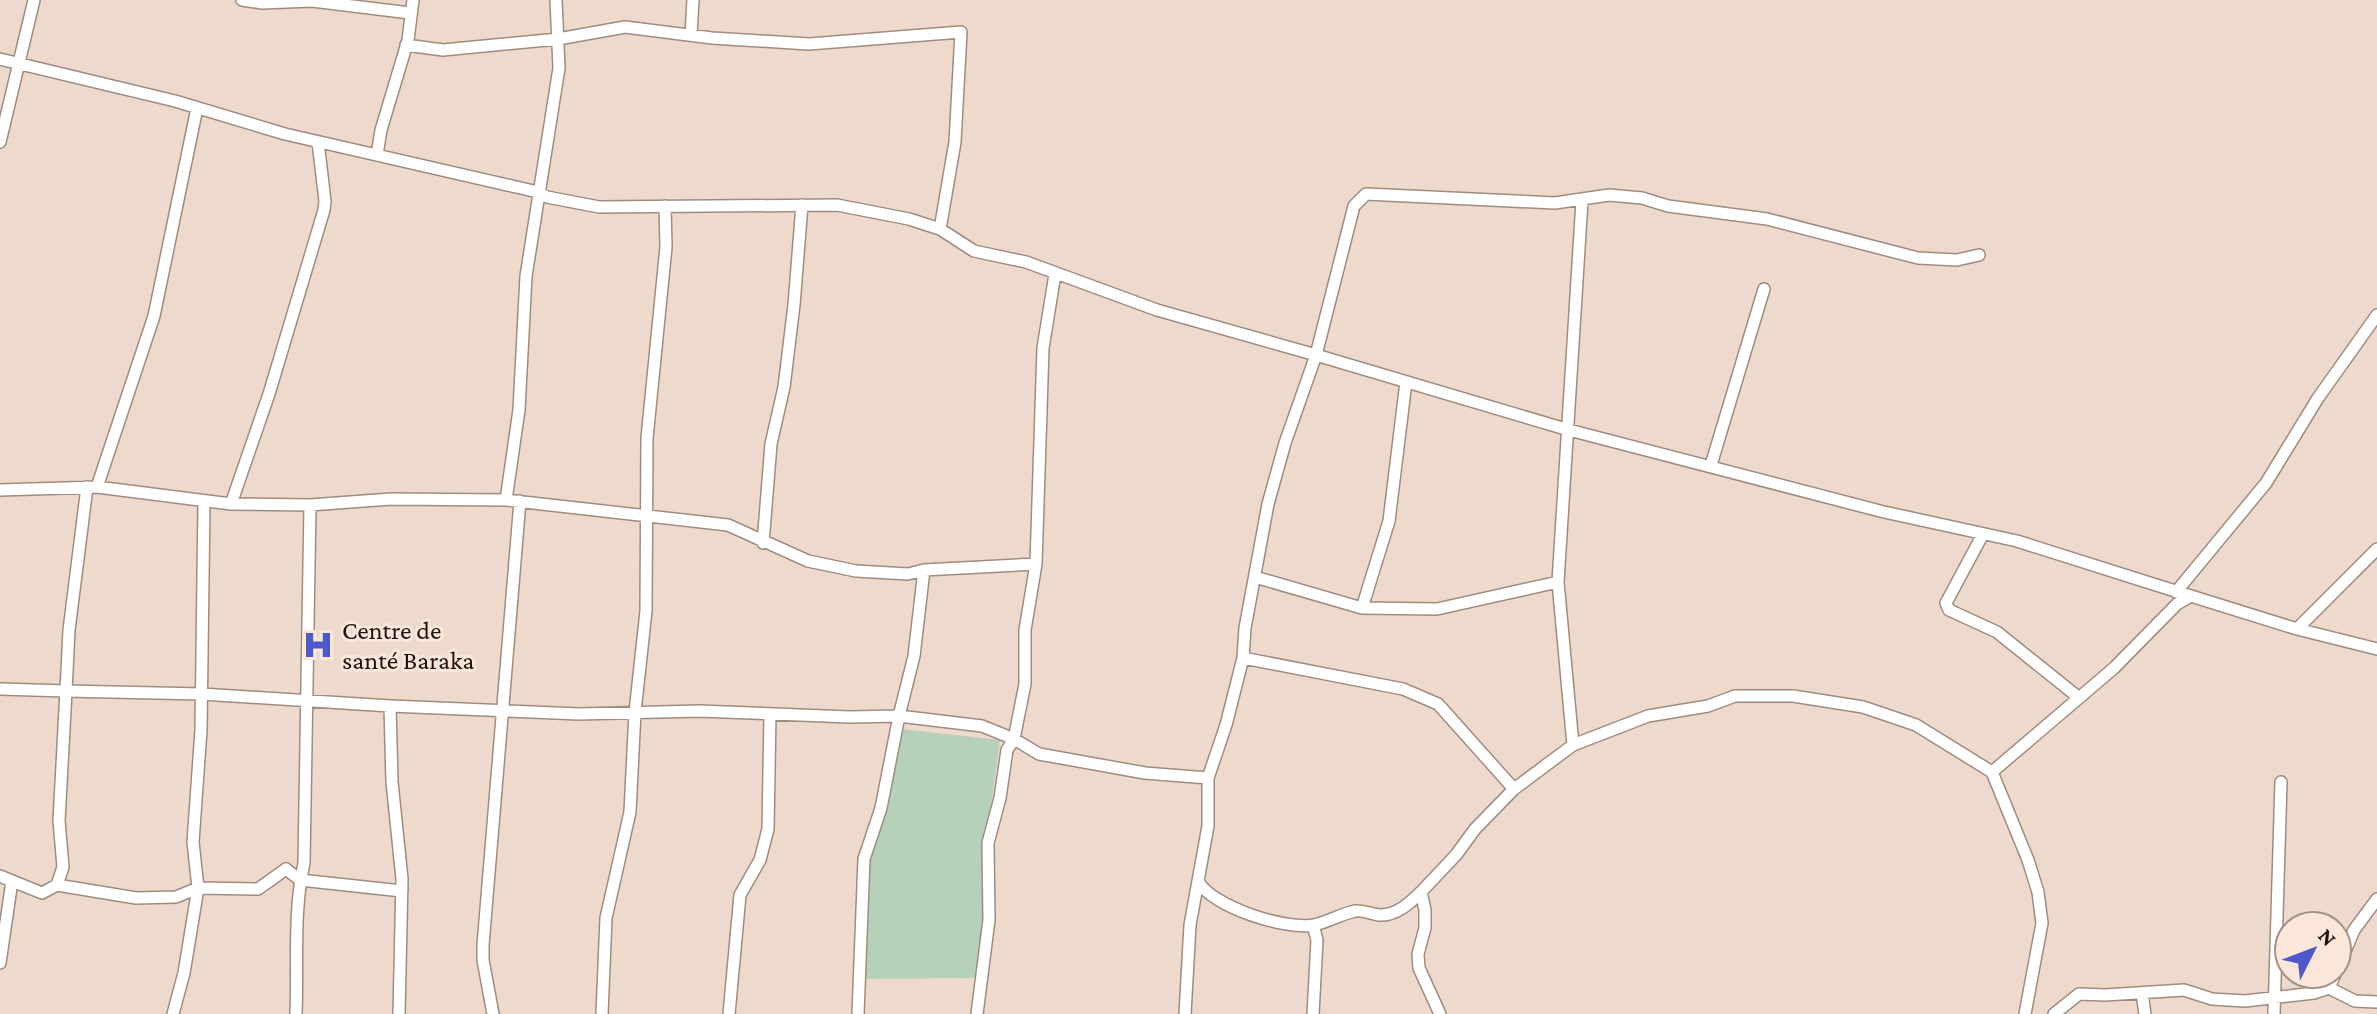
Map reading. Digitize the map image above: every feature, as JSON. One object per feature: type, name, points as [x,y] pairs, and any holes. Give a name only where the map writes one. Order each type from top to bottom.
[{"type":"street","points":[[0,142],[34,0]]},
{"type":"street","points":[[242,0],[262,3],[312,1],[410,13]]},
{"type":"street","points":[[377,155],[381,130],[406,45],[413,0]]},
{"type":"street","points":[[506,500],[519,410],[526,276],[559,68],[556,0]]},
{"type":"street","points":[[691,35],[693,0]]},
{"type":"street","points":[[406,45],[443,50],[558,39],[625,27],[809,44],[961,32],[955,142],[940,229]]},
{"type":"street","points":[[0,59],[318,142],[599,207],[837,205],[909,219],[940,229],[974,251],[1026,262],[1157,310],[1569,430],[1884,512],[2017,541],[2297,629],[2377,649]]},
{"type":"street","points":[[57,885],[63,867],[59,821],[69,630],[92,487],[154,316],[197,108]]},
{"type":"street","points":[[231,504],[269,394],[324,210],[318,142]]},
{"type":"street","points":[[1185,1014],[1190,925],[1208,826],[1208,778],[1226,725],[1243,658],[1245,628],[1268,504],[1285,443],[1316,355],[1354,206],[1366,194],[1555,203],[1609,195],[1642,198],[1668,206],[1767,219],[1918,258],[1957,260],[1979,255]]},
{"type":"street","points":[[1573,745],[1558,582],[1582,201]]},
{"type":"street","points":[[763,543],[771,444],[784,387],[802,205]]},
{"type":"street","points":[[602,1014],[606,918],[630,812],[635,712],[646,611],[647,438],[666,247],[665,206]]},
{"type":"street","points":[[977,1014],[989,920],[988,843],[1000,798],[1007,750],[1014,739],[1025,684],[1025,630],[1036,564],[1043,348],[1055,274]]},
{"type":"street","points":[[1711,465],[1764,289]]},
{"type":"street","points":[[2176,592],[2266,483],[2318,398],[2377,315]]},
{"type":"street","points":[[1362,608],[1389,521],[1406,382]]},
{"type":"street","points":[[0,490],[92,487],[231,504],[310,505],[391,499],[506,500],[728,525],[808,561],[856,571],[908,574],[924,570],[1036,564]]},
{"type":"street","points":[[493,1014],[483,945],[520,501]]},
{"type":"street","points":[[173,1014],[184,973],[198,888],[193,842],[202,694],[204,502]]},
{"type":"street","points":[[296,1014],[300,880],[304,863],[310,505]]},
{"type":"street","points":[[1983,534],[1946,603],[1949,610],[1997,632],[2078,697]]},
{"type":"street","points":[[2297,629],[2377,549]]},
{"type":"street","points":[[858,1014],[864,859],[881,808],[914,656],[924,570]]},
{"type":"street","points":[[1255,577],[1362,608],[1437,609],[1558,582]]},
{"type":"street","points":[[1992,772],[2114,668],[2177,604],[2191,596]]},
{"type":"street","points":[[1243,658],[1403,689],[1426,698],[1438,704],[1514,789]]},
{"type":"street","points":[[0,689],[202,694],[579,714],[899,716],[982,726],[1014,739],[1039,754],[1145,773],[1208,778]]},
{"type":"street","points":[[1198,881],[1211,897],[1246,912],[1290,925],[1313,925],[1356,911],[1383,915],[1397,911],[1421,892],[1514,789],[1573,745],[1663,712],[1708,706],[1735,696],[1782,695],[1863,707],[1898,717],[1930,733],[1992,772],[2038,892],[2042,923],[2025,1014]]},
{"type":"street","points":[[390,706],[392,782],[402,891],[399,1014]]},
{"type":"street","points":[[729,1014],[740,895],[760,860],[768,829],[770,714]]},
{"type":"street","points":[[2274,1014],[2281,782]]},
{"type":"street","points":[[0,876],[42,893],[57,885],[136,898],[176,897],[198,888],[258,889],[286,869],[300,880],[402,891]]},
{"type":"street","points":[[0,963],[12,881]]},
{"type":"street","points":[[1421,892],[1425,928],[1418,954],[1419,968],[1440,1014]]},
{"type":"street","points":[[2353,932],[2377,899]]},
{"type":"street","points":[[1313,925],[1317,940],[1313,1014]]},
{"type":"street","points":[[2054,1014],[2079,994],[2184,990],[2212,999],[2245,1001],[2318,990]]},
{"type":"street","points":[[2333,990],[2355,1001],[2377,1002]]},
{"type":"street","points":[[2142,993],[2145,1014]]},
{"type":"green space","points":[[902,729],[1000,740],[981,880],[985,914],[977,978],[863,979],[871,846],[887,803]]},
{"type":"place","name":"Centre de santé Baraka","points":[[318,645]]}]
